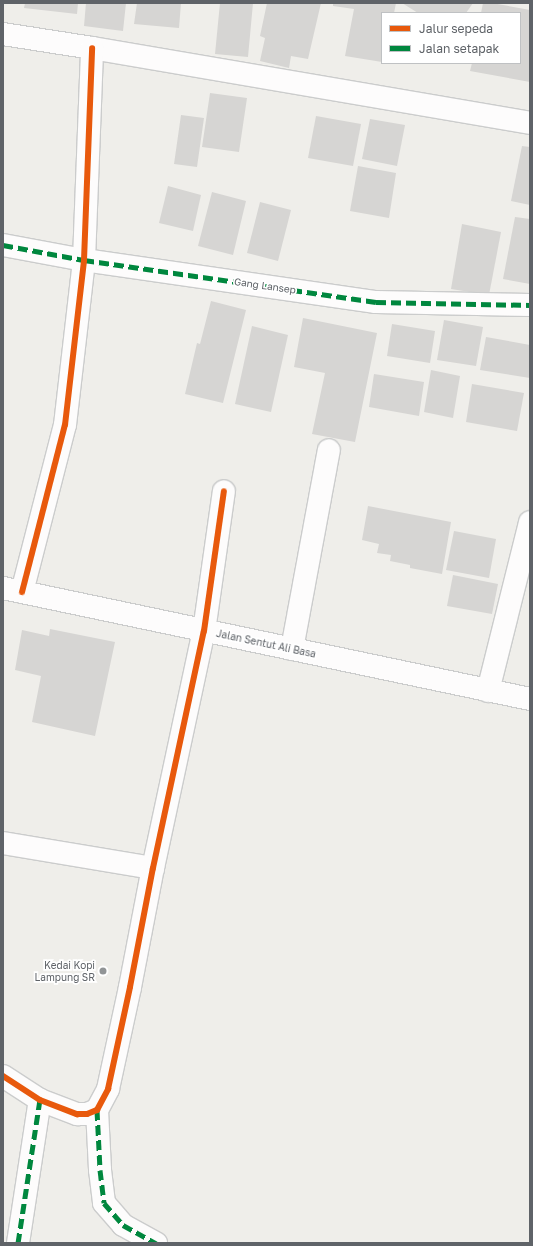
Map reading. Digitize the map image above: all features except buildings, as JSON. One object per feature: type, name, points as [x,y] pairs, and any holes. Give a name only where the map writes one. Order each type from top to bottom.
[{"type":"street","points":[[3,34],[530,123]]},
{"type":"street","points":[[13,590],[65,425],[84,260],[92,48]]},
{"type":"street","name":"Gang Lansep","points":[[3,245],[84,260],[376,302],[530,305]]},
{"type":"street","points":[[292,649],[329,450]]},
{"type":"street","points":[[156,1243],[123,1225],[104,1203],[100,1170],[97,1110],[108,1089],[130,987],[153,868],[204,631],[224,491]]},
{"type":"street","points":[[488,691],[530,522]]},
{"type":"street","name":"Jalan Sentut Ali Basa","points":[[13,590],[530,700]]},
{"type":"street","points":[[3,843],[153,868]]},
{"type":"street","points":[[3,1076],[40,1100],[77,1114],[87,1114],[97,1110]]},
{"type":"street","points":[[18,1243],[40,1100]]},
{"type":"marked path","points":[[3,245],[84,260],[376,302],[530,305]]},
{"type":"marked path","points":[[18,1243],[40,1100]]},
{"type":"marked path","points":[[97,1110],[100,1170],[104,1203],[123,1225],[156,1243]]},
{"type":"cycle path","points":[[22,592],[65,425],[84,260],[92,48]]},
{"type":"cycle path","points":[[3,1076],[40,1100],[77,1114],[87,1114],[97,1110],[108,1089],[130,987],[153,868],[204,631],[224,491]]},
{"type":"place","name":"Kedai Kopi Lampung SR","points":[[103,971]]}]
